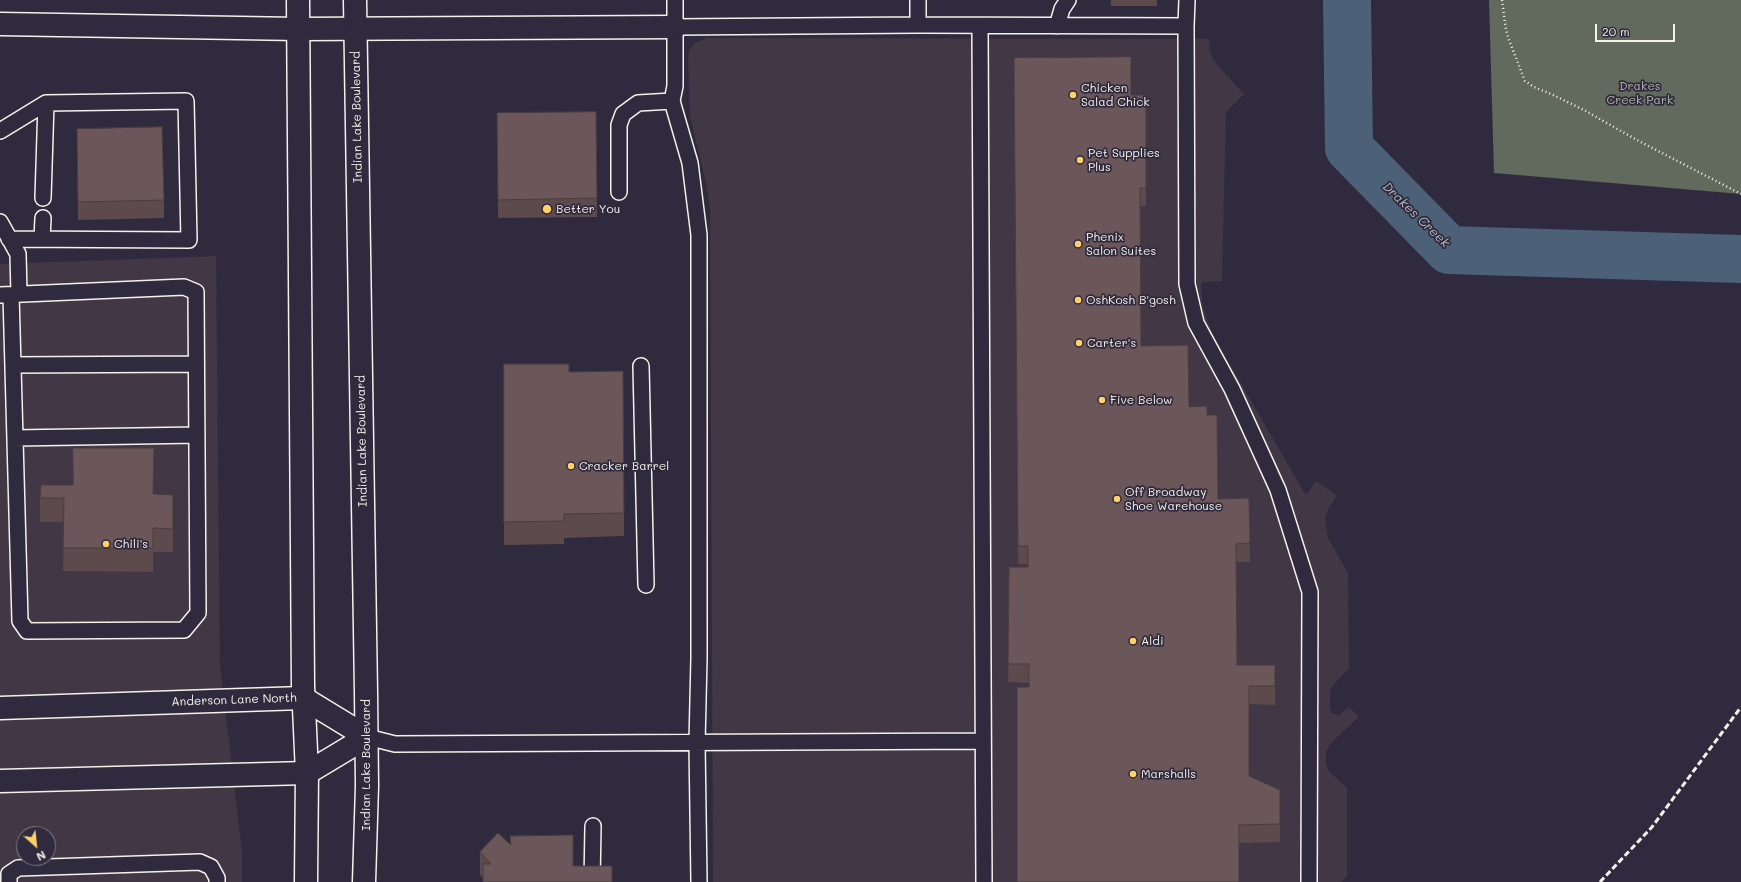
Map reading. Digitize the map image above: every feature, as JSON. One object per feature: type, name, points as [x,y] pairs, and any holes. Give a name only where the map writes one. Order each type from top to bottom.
[{"type":"main road","points":[[298,0],[303,698],[307,774],[306,882]]},
{"type":"main road","name":"Indian Lake Boulevard","points":[[355,0],[367,737],[364,882]]},
{"type":"main road","points":[[0,24],[298,29],[675,27]]},
{"type":"main road","name":"Anderson Lane North","points":[[0,708],[303,698],[367,737]]},
{"type":"main road","points":[[0,781],[307,774],[367,737]]},
{"type":"lane","points":[[675,0],[675,86],[672,101],[690,163],[699,235],[699,665],[697,743],[699,882]]},
{"type":"lane","points":[[918,0],[918,25]]},
{"type":"lane","points":[[1057,26],[1062,9],[1068,0]]},
{"type":"lane","points":[[1187,0],[1187,284],[1196,323],[1232,389],[1278,490],[1310,592],[1309,882]]},
{"type":"lane","points":[[675,27],[918,25],[1186,26]]},
{"type":"lane","points":[[980,26],[984,882]]},
{"type":"lane","points":[[0,131],[46,103],[186,101],[189,240],[9,239]]},
{"type":"lane","points":[[619,192],[618,125],[623,114],[638,103],[672,101]]},
{"type":"lane","points":[[43,198],[46,103]]},
{"type":"lane","points":[[42,239],[43,218]]},
{"type":"lane","points":[[0,222],[18,254],[10,295],[20,621],[26,631],[184,630],[198,613],[196,292],[184,287],[10,295]]},
{"type":"lane","points":[[13,365],[196,364]]},
{"type":"lane","points":[[641,366],[646,585]]},
{"type":"lane","points":[[15,438],[197,435]]},
{"type":"lane","points":[[367,737],[395,744],[983,741]]},
{"type":"lane","points":[[592,882],[593,826]]},
{"type":"lane","points":[[9,882],[9,874],[18,868],[200,862],[211,867],[217,878],[217,882]]},
{"type":"path","points":[[1502,0],[1508,40],[1525,81],[1534,87],[1584,110],[1635,139],[1741,194]]},
{"type":"shaded area","points":[[706,38],[1209,39],[1210,52],[1214,61],[1244,94],[1226,112],[1222,281],[1202,283],[1203,308],[1213,335],[1305,494],[1307,494],[1316,481],[1337,495],[1329,507],[1325,519],[1328,538],[1348,573],[1349,668],[1332,686],[1330,692],[1330,706],[1332,713],[1339,715],[1349,707],[1359,717],[1330,744],[1326,752],[1326,764],[1329,771],[1347,788],[1347,876],[1341,882],[713,882],[710,209],[706,183],[690,116],[688,56],[690,48],[695,43]]},
{"type":"shaded area","points":[[216,256],[220,664],[242,852],[242,882],[0,882],[0,264]]},
{"type":"green space","name":"Drakes Creek Park","points":[[1489,0],[1741,0],[1741,194],[1494,173]]},
{"type":"building","points":[[1131,57],[1131,95],[1146,95],[1146,188],[1140,188],[1141,346],[1188,345],[1189,407],[1207,406],[1207,415],[1217,415],[1218,499],[1249,498],[1250,543],[1236,544],[1237,665],[1275,665],[1275,686],[1249,686],[1249,776],[1280,790],[1280,824],[1239,825],[1239,882],[1017,882],[1017,687],[1029,687],[1029,664],[1008,664],[1009,567],[1028,567],[1028,546],[1018,546],[1014,58]]},
{"type":"building","points":[[596,112],[597,198],[498,200],[497,113]]},
{"type":"building","points":[[162,127],[164,200],[78,202],[77,129]]},
{"type":"building","points":[[504,364],[569,364],[569,372],[623,371],[624,513],[564,514],[564,521],[504,522]]},
{"type":"building","points":[[73,448],[154,448],[153,494],[173,495],[173,529],[153,528],[153,548],[63,548],[64,498],[40,498],[41,485],[73,485]]},
{"type":"building","points":[[498,833],[511,845],[510,836],[573,835],[573,866],[612,866],[612,882],[483,882],[483,864],[491,864],[480,852]]},
{"type":"waterway","name":"Drakes Creek","points":[[1347,0],[1349,148],[1449,250],[1741,259]]},
{"type":"railway","points":[[1600,882],[1652,827],[1741,707]]},
{"type":"place","name":"Chicken Salad Chick","points":[[1073,95]]},
{"type":"place","name":"Pet Supplies Plus","points":[[1080,160]]},
{"type":"place","name":"Better You","points":[[547,209]]},
{"type":"place","name":"Phenix Salon Suites","points":[[1078,244]]},
{"type":"place","name":"OshKosh B'gosh","points":[[1078,300]]},
{"type":"place","name":"Carter's","points":[[1079,343]]},
{"type":"place","name":"Five Below","points":[[1102,400]]},
{"type":"place","name":"Cracker Barrel","points":[[571,466]]},
{"type":"place","name":"Off Broadway Shoe Warehouse","points":[[1117,499]]},
{"type":"place","name":"Chili's","points":[[106,544]]},
{"type":"place","name":"Aldi","points":[[1133,641]]},
{"type":"place","name":"Marshalls","points":[[1133,774]]}]
